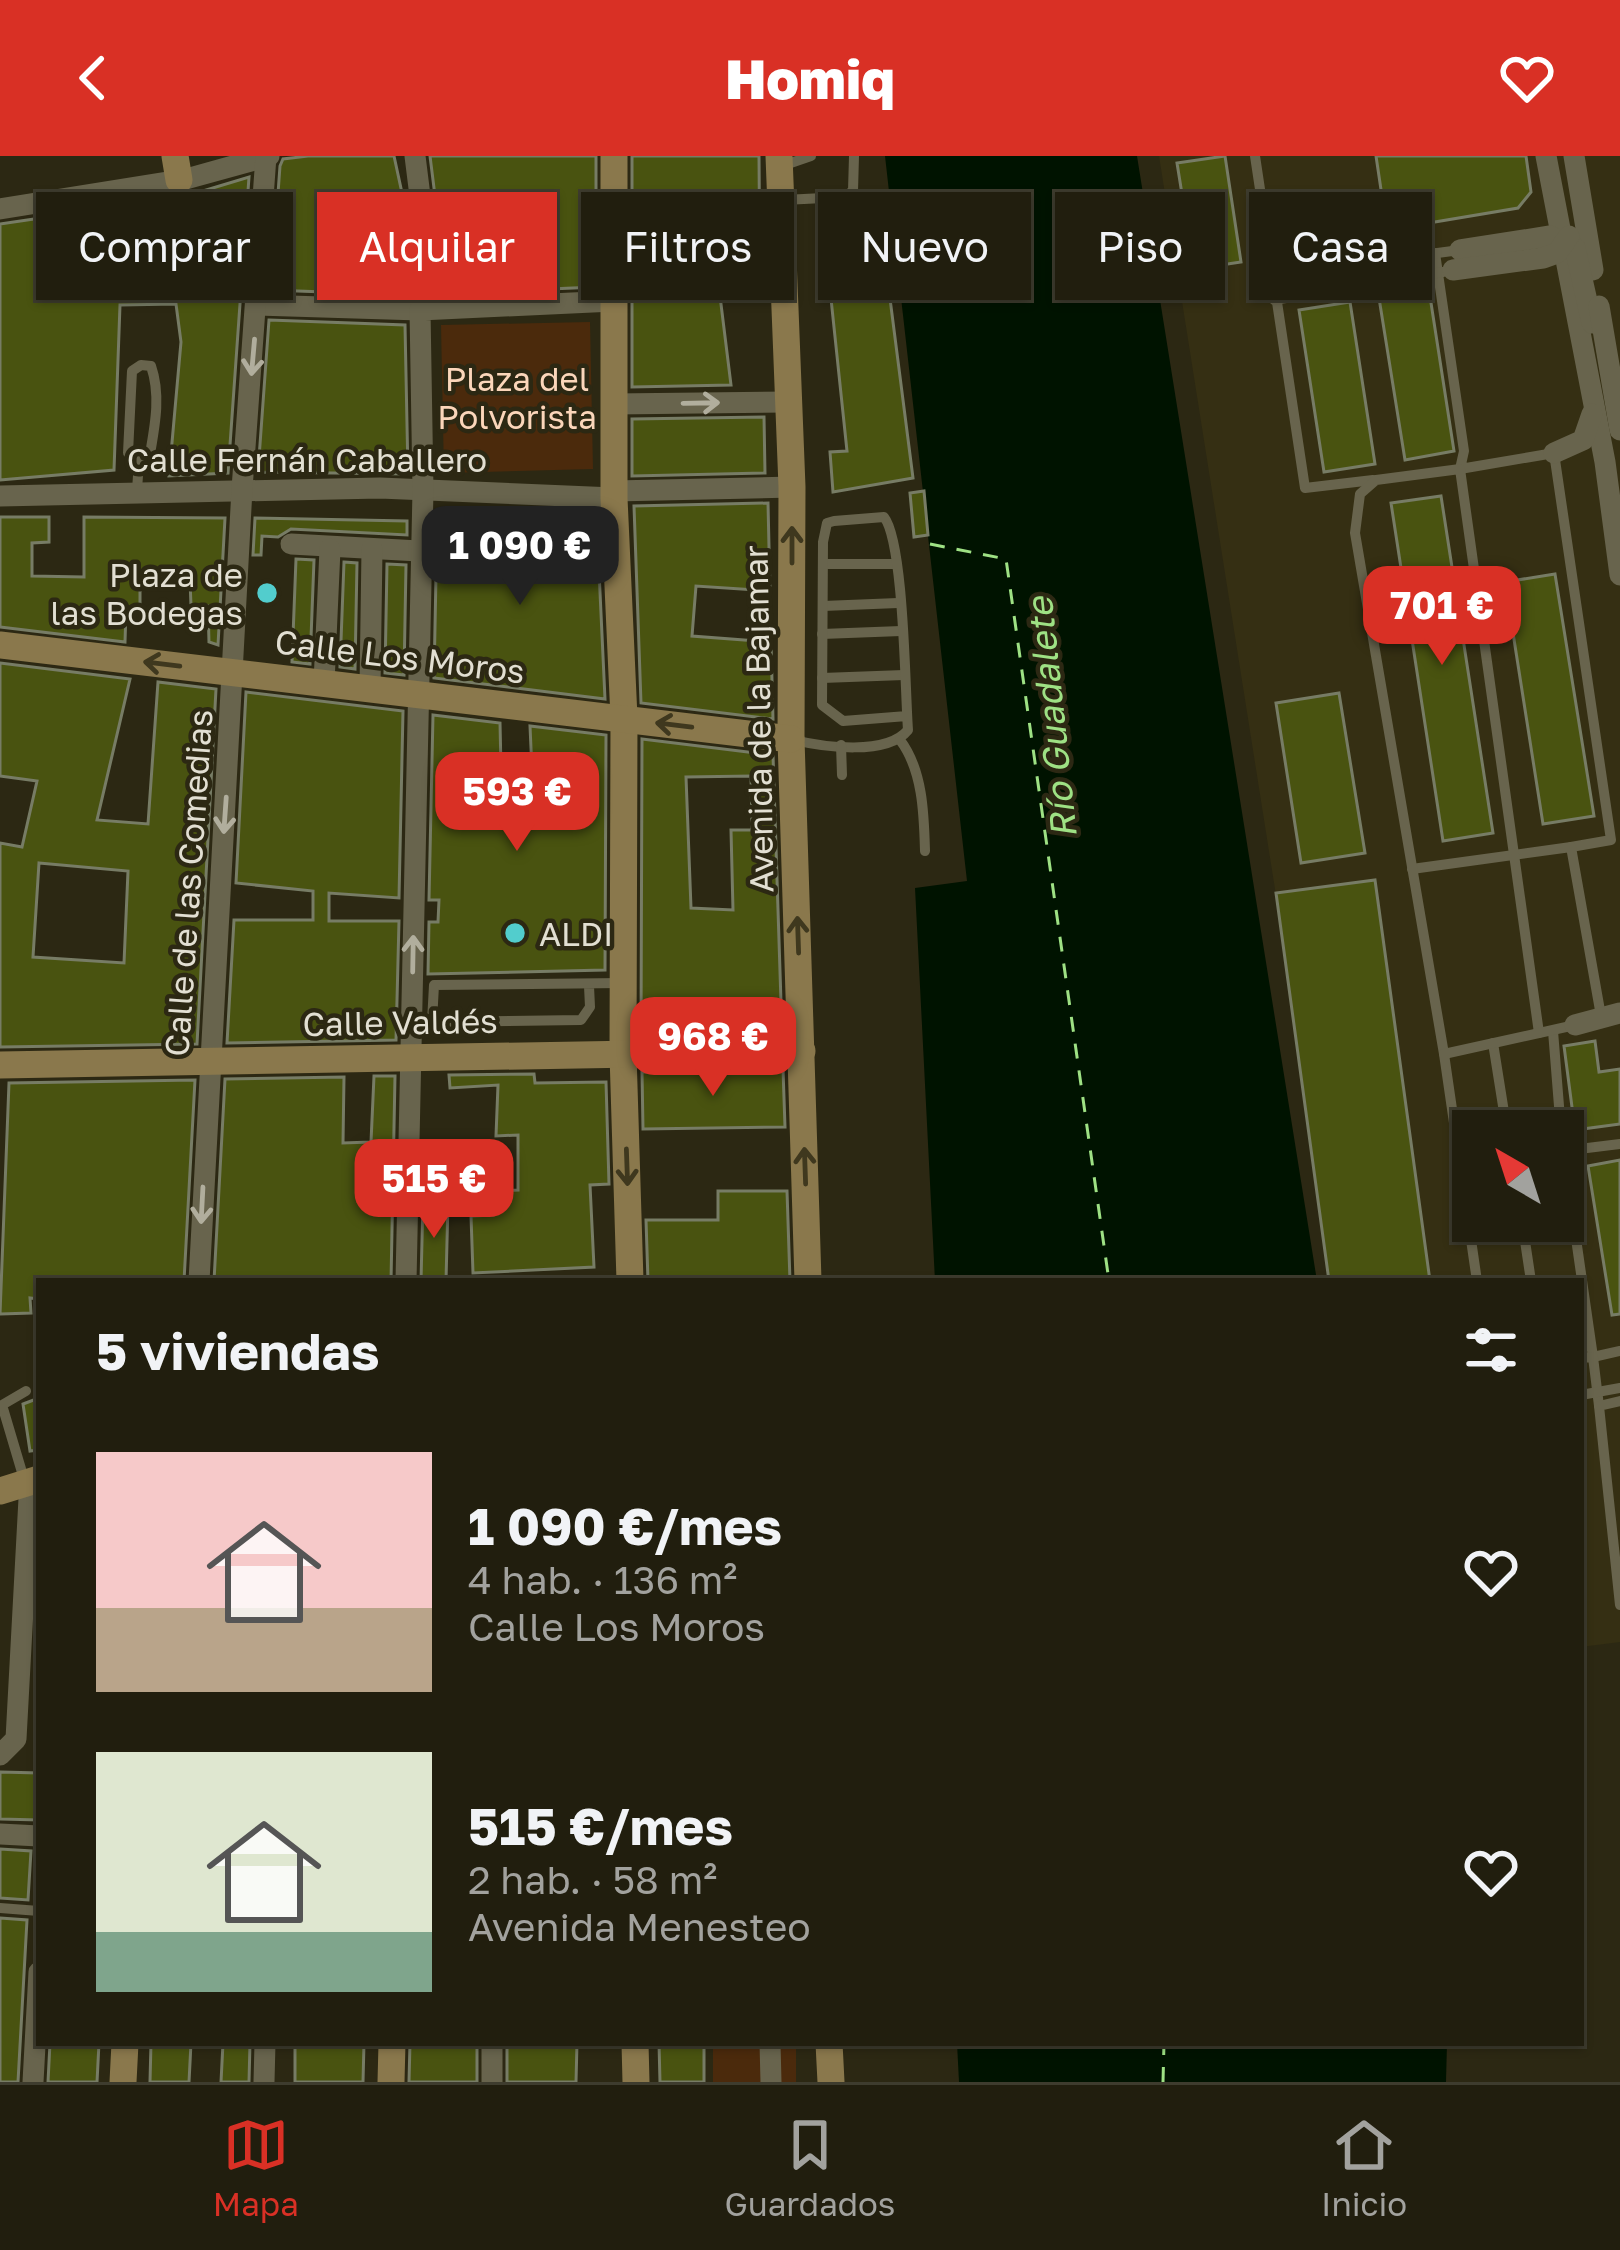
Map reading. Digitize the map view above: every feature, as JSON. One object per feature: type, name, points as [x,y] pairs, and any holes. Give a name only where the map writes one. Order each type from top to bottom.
[{"type":"street","points":[[0,209],[177,168],[267,156]]},
{"type":"street","name":"Calle de las Comedias","points":[[199,1278],[242,489],[267,156]]},
{"type":"street","points":[[406,1278],[422,490],[423,220],[415,156]]},
{"type":"street","points":[[614,156],[614,494],[624,718],[623,1054],[630,1278]]},
{"type":"street","points":[[1546,156],[1593,401],[1620,575]]},
{"type":"street","points":[[1563,243],[1573,202],[1570,156]]},
{"type":"street","points":[[1570,156],[1620,430]]},
{"type":"street","name":"Avenida de la Bajamar","points":[[779,161],[781,192]]},
{"type":"street","points":[[1450,264],[1544,223],[1551,213],[1550,179]]},
{"type":"street","points":[[1450,264],[1550,236],[1575,248],[1584,271],[1620,478]]},
{"type":"street","name":"Avenida de la Bajamar","points":[[785,300],[792,488],[790,739],[808,1278]]},
{"type":"street","points":[[257,305],[420,310],[614,301]]},
{"type":"street","points":[[1554,453],[1583,440],[1593,401]]},
{"type":"street","points":[[614,404],[789,403]]},
{"type":"street","name":"Calle Fernán Caballero","points":[[0,496],[137,490],[614,494],[792,488]]},
{"type":"street","points":[[291,544],[419,551]]},
{"type":"street","points":[[324,683],[330,549]]},
{"type":"street","points":[[370,688],[372,549]]},
{"type":"street","name":"Calle Los Moros","points":[[0,645],[790,739]]},
{"type":"street","points":[[1556,1030],[1614,1017]]},
{"type":"street","name":"Calle Valdés","points":[[0,1065],[802,1052]]},
{"type":"street","points":[[0,1755],[16,1739],[23,1483]]},
{"type":"street","points":[[0,1834],[36,1836]]},
{"type":"street","points":[[33,2082],[36,2027]]},
{"type":"street","points":[[124,2082],[125,2046]]},
{"type":"street","points":[[264,2082],[266,2046]]},
{"type":"street","points":[[391,2082],[392,2046]]},
{"type":"street","points":[[491,2082],[492,2046]]},
{"type":"street","points":[[635,2046],[636,2082]]},
{"type":"street","points":[[770,2046],[771,2082]]},
{"type":"street","points":[[830,2046],[834,2076]]},
{"type":"lane","points":[[779,161],[811,156]]},
{"type":"lane","points":[[794,200],[843,197],[853,191],[854,156]]},
{"type":"lane","points":[[1255,156],[1260,192]]},
{"type":"lane","points":[[1432,253],[1450,264],[1464,452],[1460,470],[1514,854],[1556,1030],[1560,1110]]},
{"type":"lane","points":[[1435,253],[1450,264]]},
{"type":"lane","points":[[1432,268],[1450,264]]},
{"type":"lane","points":[[1274,300],[1305,488],[1460,470],[1554,453],[1611,840],[1412,869]]},
{"type":"lane","points":[[141,365],[151,366],[156,379],[157,416],[150,454],[139,461],[128,453],[126,411],[132,371],[141,365]]},
{"type":"lane","points":[[137,490],[139,461]]},
{"type":"lane","points":[[1376,480],[1360,494],[1355,533],[1455,1110]]},
{"type":"lane","points":[[790,739],[841,745],[900,740],[908,730],[901,631],[898,603],[896,564],[884,517],[826,523],[823,705],[843,721],[907,716]]},
{"type":"lane","points":[[823,564],[896,564]]},
{"type":"lane","points":[[823,606],[898,603]]},
{"type":"lane","points":[[822,634],[901,631]]},
{"type":"lane","points":[[822,678],[904,675]]},
{"type":"lane","points":[[900,740],[920,794],[925,850]]},
{"type":"lane","points":[[841,745],[842,775]]},
{"type":"lane","points":[[1571,848],[1614,1017]]},
{"type":"lane","points":[[585,981],[589,986],[590,1007],[581,1020],[432,1022],[434,985],[585,981]]},
{"type":"lane","points":[[589,986],[625,983]]},
{"type":"lane","points":[[441,1058],[443,1021]]},
{"type":"lane","points":[[1444,1054],[1556,1030]]},
{"type":"lane","points":[[1493,1043],[1504,1110]]},
{"type":"lane","points":[[1584,1148],[1620,1144]]},
{"type":"lane","points":[[1473,1242],[1477,1278]]},
{"type":"lane","points":[[1526,1242],[1532,1278]]},
{"type":"lane","points":[[1574,1242],[1578,1278]]},
{"type":"lane","points":[[1620,1351],[1587,1357],[1599,1399],[1615,1504],[1620,1605]]},
{"type":"lane","points":[[1599,1399],[1620,1388]]},
{"type":"lane","points":[[23,1483],[2,1405],[26,1391]]},
{"type":"lane","points":[[1584,1396],[1620,1402]]},
{"type":"lane","points":[[0,1908],[36,1911]]},
{"type":"shaded area","points":[[1159,156],[1620,156],[1620,1642],[1584,1647],[1584,1278],[1337,1278],[1182,300],[1225,300],[1225,192],[1165,192]]},
{"type":"green space","name":"Plaza del Polvorista","points":[[590,322],[593,469],[444,473],[441,325]]},
{"type":"green space","points":[[713,2046],[796,2046],[796,2082],[713,2082]]},
{"type":"water","name":"Río Guadalete","points":[[885,156],[1137,156],[1143,192],[1055,192],[1055,300],[1160,300],[1317,1278],[935,1278],[915,888],[967,881],[901,300],[1031,300],[1031,192],[889,192]]},
{"type":"water","points":[[957,2046],[1447,2046],[1446,2082],[959,2082]]},
{"type":"building","points":[[394,156],[402,192],[317,192],[317,292],[293,291],[293,192],[278,192],[283,159]]},
{"type":"building","points":[[430,156],[596,156],[596,192],[581,192],[581,288],[557,289],[557,192],[434,192]]},
{"type":"building","points":[[632,156],[759,156],[759,192],[632,192]]},
{"type":"building","points":[[1225,156],[1241,262],[1225,264],[1225,192],[1182,192],[1177,163]]},
{"type":"building","points":[[1376,156],[1526,156],[1531,192],[1518,208],[1432,222],[1432,192],[1381,192]]},
{"type":"building","points":[[249,177],[248,192],[200,192]]},
{"type":"building","points":[[36,219],[36,300],[240,300],[228,473],[169,476],[181,342],[176,304],[120,305],[114,470],[0,480],[0,224]]},
{"type":"building","points":[[632,300],[720,300],[731,385],[632,387]]},
{"type":"building","points":[[831,300],[890,300],[913,478],[833,492],[830,452],[847,451]]},
{"type":"building","points":[[1379,300],[1431,300],[1454,451],[1405,460]]},
{"type":"building","points":[[1350,302],[1375,464],[1324,472],[1299,310]]},
{"type":"building","points":[[269,320],[405,325],[408,474],[258,472]]},
{"type":"building","points":[[764,417],[765,473],[632,476],[632,419]]},
{"type":"building","points":[[924,491],[928,535],[914,537],[910,493]]},
{"type":"building","points":[[1441,496],[1493,833],[1443,841],[1391,503]]},
{"type":"building","points":[[768,503],[770,591],[696,586],[692,636],[771,642],[773,719],[641,703],[634,506]]},
{"type":"building","points":[[0,517],[49,517],[49,542],[32,543],[32,576],[84,577],[84,517],[225,518],[218,645],[209,642],[208,606],[191,606],[190,580],[154,575],[140,579],[140,612],[126,611],[125,642],[0,627]]},
{"type":"building","points":[[255,518],[407,521],[407,535],[291,529],[278,537],[262,536],[261,555],[253,555]]},
{"type":"building","points":[[437,525],[597,528],[605,699],[434,678]]},
{"type":"building","points":[[296,559],[314,560],[310,664],[292,662]]},
{"type":"building","points":[[344,562],[357,563],[355,669],[340,667]]},
{"type":"building","points":[[387,564],[406,565],[404,675],[385,673]]},
{"type":"building","points":[[1555,574],[1594,816],[1543,824],[1505,582]]},
{"type":"building","points":[[0,663],[130,679],[97,820],[148,824],[158,682],[216,689],[197,1044],[0,1047],[0,843],[22,847],[37,781],[0,776]],"holes":[[[39,863],[128,871],[124,963],[33,957]]]},
{"type":"building","points":[[246,692],[403,711],[399,898],[329,893],[329,921],[399,921],[396,1040],[227,1043],[234,920],[313,920],[313,891],[236,883]]},
{"type":"building","points":[[1339,693],[1365,853],[1301,863],[1276,703]]},
{"type":"building","points":[[433,715],[500,723],[502,813],[534,815],[530,726],[606,735],[605,970],[428,974],[429,922],[438,922],[439,900],[429,900]]},
{"type":"building","points":[[642,739],[773,755],[782,1033],[641,1036]],"holes":[[[751,776],[752,830],[731,830],[733,910],[691,908],[686,777]]]},
{"type":"building","points":[[1375,880],[1430,1278],[1329,1278],[1276,893]]},
{"type":"building","points":[[1595,1041],[1599,1072],[1620,1069],[1620,1124],[1584,1129],[1584,1110],[1572,1110],[1564,1046]]},
{"type":"building","points":[[783,1069],[785,1127],[643,1129],[642,1072]]},
{"type":"building","points":[[534,1074],[535,1083],[606,1082],[609,1184],[590,1185],[594,1267],[473,1273],[471,1216],[493,1215],[492,1191],[518,1190],[518,1135],[496,1136],[498,1085],[450,1088],[449,1075]]},
{"type":"building","points":[[374,1076],[395,1076],[391,1278],[214,1278],[225,1079],[344,1077],[343,1143],[371,1142]]},
{"type":"building","points":[[195,1080],[184,1278],[36,1278],[31,1313],[0,1314],[9,1083]]},
{"type":"building","points":[[1620,1160],[1620,1314],[1612,1315],[1588,1166]]},
{"type":"building","points":[[718,1191],[787,1191],[790,1278],[648,1278],[646,1220],[718,1220]]},
{"type":"building","points":[[423,1201],[448,1202],[446,1278],[421,1278]]},
{"type":"building","points":[[36,1399],[36,1450],[30,1451],[23,1404]]},
{"type":"building","points":[[0,1772],[36,1773],[36,1820],[0,1819]]},
{"type":"building","points":[[0,1849],[31,1851],[28,1900],[0,1898]]},
{"type":"building","points":[[0,1918],[27,1920],[18,2082],[0,2082]]},
{"type":"building","points":[[50,2046],[99,2046],[97,2082],[48,2082]]},
{"type":"building","points":[[151,2046],[191,2046],[189,2082],[150,2082]]},
{"type":"building","points":[[223,2046],[250,2046],[249,2082],[221,2082]]},
{"type":"building","points":[[295,2046],[364,2046],[363,2082],[295,2082]]},
{"type":"building","points":[[410,2046],[477,2046],[477,2082],[409,2082]]},
{"type":"building","points":[[507,2046],[577,2046],[576,2082],[507,2082]]},
{"type":"building","points":[[659,2046],[704,2046],[704,2082],[660,2082]]},
{"type":"ferry route","points":[[930,544],[1006,559],[1109,1278]]},
{"type":"ferry route","points":[[1163,2082],[1164,2046]]},
{"type":"place","name":"Plaza de las Bodegas","points":[[267,593]]},
{"type":"place","name":"ALDI","points":[[515,933]]}]
